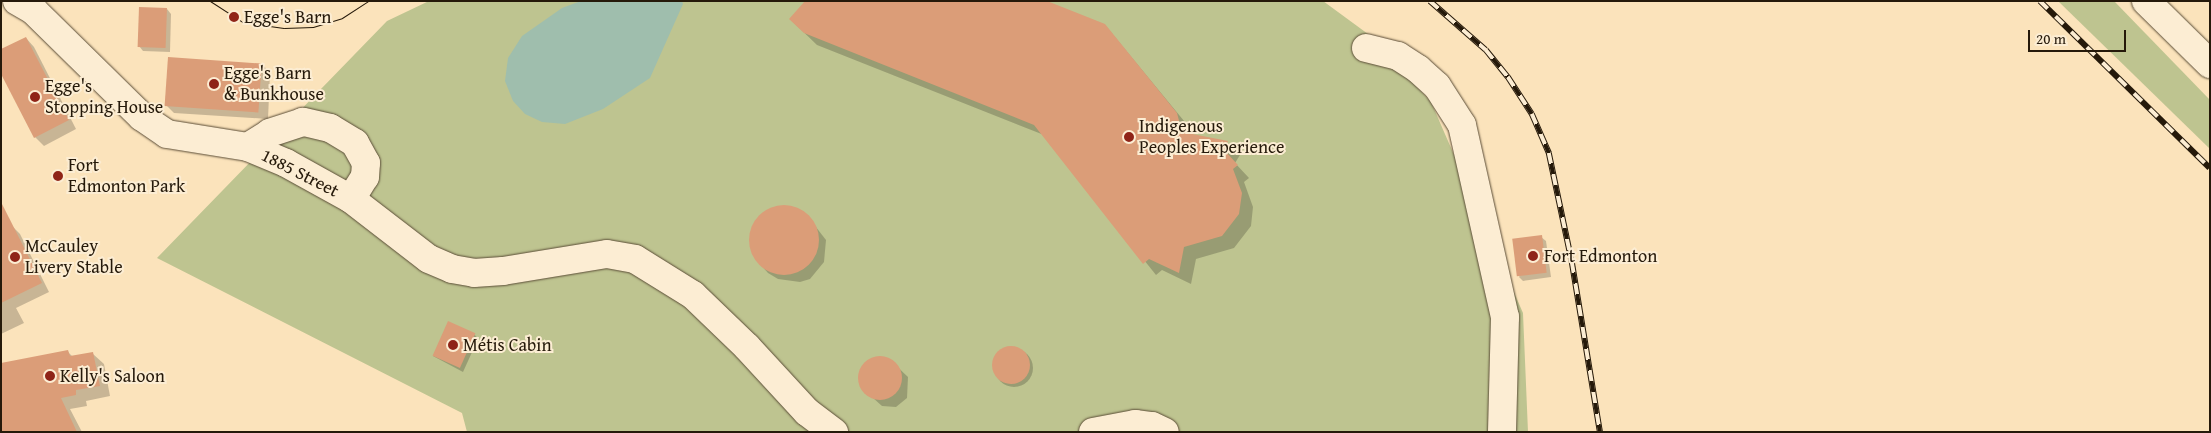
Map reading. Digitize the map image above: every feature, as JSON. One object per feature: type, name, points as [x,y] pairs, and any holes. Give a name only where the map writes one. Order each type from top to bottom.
[{"type":"street","name":"1885 Street","points":[[17,1],[34,11],[142,117],[167,134],[248,148],[286,163],[351,199],[365,177],[366,163],[355,143],[330,128],[303,122],[270,133],[248,148]]},
{"type":"street","points":[[2146,1],[2210,64]]},
{"type":"street","points":[[1366,48],[1398,56],[1418,69],[1437,86],[1462,125],[1505,316],[1502,432]]},
{"type":"street","points":[[351,199],[429,259],[452,269],[474,273],[503,271],[607,254],[635,259],[692,295],[748,347],[807,412],[834,432]]},
{"type":"street","points":[[1093,432],[1135,424],[1152,426],[1165,432]]},
{"type":"green space","points":[[429,1],[1323,1],[1368,34],[1431,102],[1523,313],[1528,432],[467,432],[462,413],[157,258],[387,21]]},
{"type":"green space","points":[[2058,1],[2114,1],[2210,100],[2210,149]]},
{"type":"shaded area","points":[[581,1],[682,1],[683,4],[650,78],[603,109],[565,124],[542,122],[525,114],[513,101],[505,81],[508,58],[522,36],[562,8]]},
{"type":"building","name":"Indigenous Peoples Experience","points":[[805,1],[1047,1],[1105,24],[1177,113],[1182,132],[1228,141],[1224,150],[1238,165],[1233,169],[1242,193],[1239,214],[1222,236],[1184,247],[1179,273],[1149,259],[1143,264],[1034,125],[804,33],[789,19]]},
{"type":"building","points":[[139,7],[167,8],[166,48],[138,47]]},
{"type":"building","name":"Egge's Stopping House","points":[[26,37],[69,120],[34,138],[1,74],[1,49]]},
{"type":"building","name":"Egge's Barn & Bunkhouse","points":[[168,57],[262,64],[258,112],[165,106]]},
{"type":"building","name":"McCauley Livery Stable","points":[[1,202],[42,283],[1,303]]},
{"type":"building","points":[[784,205],[797,208],[809,215],[816,227],[819,240],[816,253],[809,265],[797,272],[784,275],[771,272],[759,265],[752,253],[749,240],[752,227],[759,215],[771,208]]},
{"type":"building","name":"Fort Edmonton","points":[[1542,235],[1547,273],[1517,276],[1512,239]]},
{"type":"building","name":"Métis Cabin","points":[[448,321],[475,333],[460,368],[433,356]]},
{"type":"building","points":[[1011,346],[1024,352],[1030,365],[1024,378],[1011,384],[998,378],[992,365],[998,352]]},
{"type":"building","name":"Kelly's Saloon","points":[[68,350],[70,356],[93,352],[100,386],[76,390],[76,395],[61,398],[77,432],[1,432],[1,363]]},
{"type":"building","points":[[880,356],[892,360],[898,366],[902,378],[898,390],[892,396],[880,400],[868,396],[862,390],[858,378],[862,366],[868,360]]},
{"type":"tram line","points":[[210,1],[242,22],[284,28],[313,27],[342,18],[368,1]]},
{"type":"railway","points":[[1430,1],[1486,50],[1508,77],[1532,114],[1549,153],[1572,262],[1600,432]]},
{"type":"railway","points":[[2040,1],[2210,168]]},
{"type":"place","name":"Egge's Barn","points":[[234,17]]},
{"type":"place","name":"Egge's Barn & Bunkhouse","points":[[214,84]]},
{"type":"place","name":"Egge's Stopping House","points":[[35,97]]},
{"type":"place","name":"Indigenous Peoples Experience","points":[[1129,137]]},
{"type":"place","name":"Fort Edmonton Park","points":[[58,176]]},
{"type":"place","name":"Fort Edmonton","points":[[1533,256]]},
{"type":"place","name":"McCauley Livery Stable","points":[[15,257]]},
{"type":"place","name":"Métis Cabin","points":[[453,345]]},
{"type":"place","name":"Kelly's Saloon","points":[[50,376]]}]
